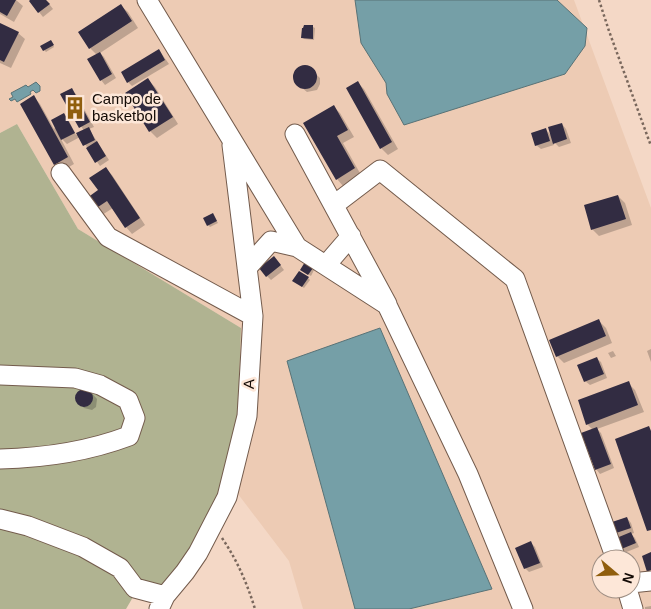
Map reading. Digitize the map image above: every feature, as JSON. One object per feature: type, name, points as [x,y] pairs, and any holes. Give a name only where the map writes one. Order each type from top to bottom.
[{"type":"street","points":[[147,0],[297,247]]},
{"type":"street","points":[[295,134],[388,305],[468,474],[523,609]]},
{"type":"street","name":"A","points":[[162,602],[193,559],[227,497],[247,416],[253,316],[231,138]]},
{"type":"street","points":[[334,205],[380,170],[515,279],[612,549]]},
{"type":"street","points":[[61,173],[108,237],[253,316]]},
{"type":"street","points":[[326,265],[351,236]]},
{"type":"street","points":[[247,268],[271,241],[297,247],[388,305]]},
{"type":"street","points":[[0,375],[75,378],[100,385],[128,400],[136,418],[129,436],[105,445],[28,458],[0,459]]},
{"type":"street","points":[[0,519],[28,526],[84,547],[120,568],[135,588],[162,602]]},
{"type":"path","points":[[600,0],[609,31],[651,146]]},
{"type":"path","points":[[213,524],[234,556],[248,587],[255,609]]},
{"type":"shaded area","points":[[0,0],[574,0],[651,208],[651,609],[303,609],[289,561],[225,477],[241,328],[78,229],[17,124],[0,133]]},
{"type":"green space","points":[[17,124],[78,229],[241,328],[238,415],[225,477],[210,519],[164,590],[133,597],[126,609],[0,609],[0,133]]},
{"type":"water","points":[[355,0],[557,0],[587,28],[585,46],[565,74],[404,125],[387,94],[386,83],[361,43]]},
{"type":"water","points":[[36,82],[40,86],[40,91],[36,93],[33,90],[30,92],[31,94],[17,102],[15,99],[11,101],[9,99],[13,97],[11,93]]},
{"type":"water","points":[[380,328],[492,589],[409,609],[355,609],[287,361]]},
{"type":"building","points":[[0,0],[16,0],[7,16],[0,12]]},
{"type":"building","points":[[30,0],[46,0],[50,4],[38,13]]},
{"type":"building","points":[[121,4],[132,21],[89,49],[78,32]]},
{"type":"building","points":[[0,23],[19,32],[4,62],[0,60]]},
{"type":"building","points":[[304,25],[313,25],[313,39],[301,38]]},
{"type":"building","points":[[51,40],[54,45],[43,51],[40,46]]},
{"type":"building","points":[[159,49],[165,60],[127,83],[121,72]]},
{"type":"building","points":[[100,52],[112,74],[100,81],[87,59]]},
{"type":"building","points":[[305,65],[310,66],[316,72],[316,82],[310,88],[305,89],[300,88],[294,82],[293,77],[294,72],[300,66]]},
{"type":"building","points":[[148,78],[173,117],[149,132],[125,93]]},
{"type":"building","points":[[358,81],[392,142],[380,149],[346,88]]},
{"type":"building","name":"Campo de basketbol","points":[[72,88],[90,122],[79,128],[60,94]]},
{"type":"building","points":[[34,95],[68,157],[54,165],[20,104]]},
{"type":"building","points":[[334,105],[348,130],[337,136],[355,168],[336,180],[303,123]]},
{"type":"building","points":[[64,113],[75,133],[61,140],[51,120]]},
{"type":"building","points":[[562,123],[567,139],[553,144],[548,127]]},
{"type":"building","points":[[89,127],[95,140],[83,146],[76,133]]},
{"type":"building","points":[[546,128],[550,141],[535,146],[531,133]]},
{"type":"building","points":[[97,141],[106,156],[95,163],[86,148]]},
{"type":"building","points":[[106,167],[140,218],[125,228],[107,201],[95,209],[87,198],[98,190],[89,178]]},
{"type":"building","points":[[618,195],[626,219],[591,230],[584,205]]},
{"type":"building","points":[[213,213],[217,221],[207,226],[203,218]]},
{"type":"building","points":[[274,256],[281,265],[266,277],[259,268]]},
{"type":"building","points":[[305,262],[313,268],[308,275],[300,270]]},
{"type":"building","points":[[299,271],[309,277],[302,287],[292,281]]},
{"type":"building","points":[[599,319],[606,336],[556,357],[549,340]]},
{"type":"building","points":[[597,357],[604,374],[584,382],[577,365]]},
{"type":"building","points":[[629,381],[638,405],[586,425],[578,400]]},
{"type":"building","points":[[80,389],[88,389],[93,394],[91,405],[80,407],[75,402],[75,394]]},
{"type":"building","points":[[649,426],[651,431],[651,530],[647,531],[615,439]]},
{"type":"building","points":[[597,427],[611,464],[595,470],[581,433]]},
{"type":"building","points":[[627,517],[631,528],[613,534],[609,523]]},
{"type":"building","points":[[631,532],[636,543],[619,549],[614,539]]},
{"type":"building","points":[[531,541],[540,563],[524,569],[515,548]]},
{"type":"building","points":[[651,552],[651,570],[647,572],[642,556]]},
{"type":"place","name":"Campo de basketbol","points":[[75,108]]}]
